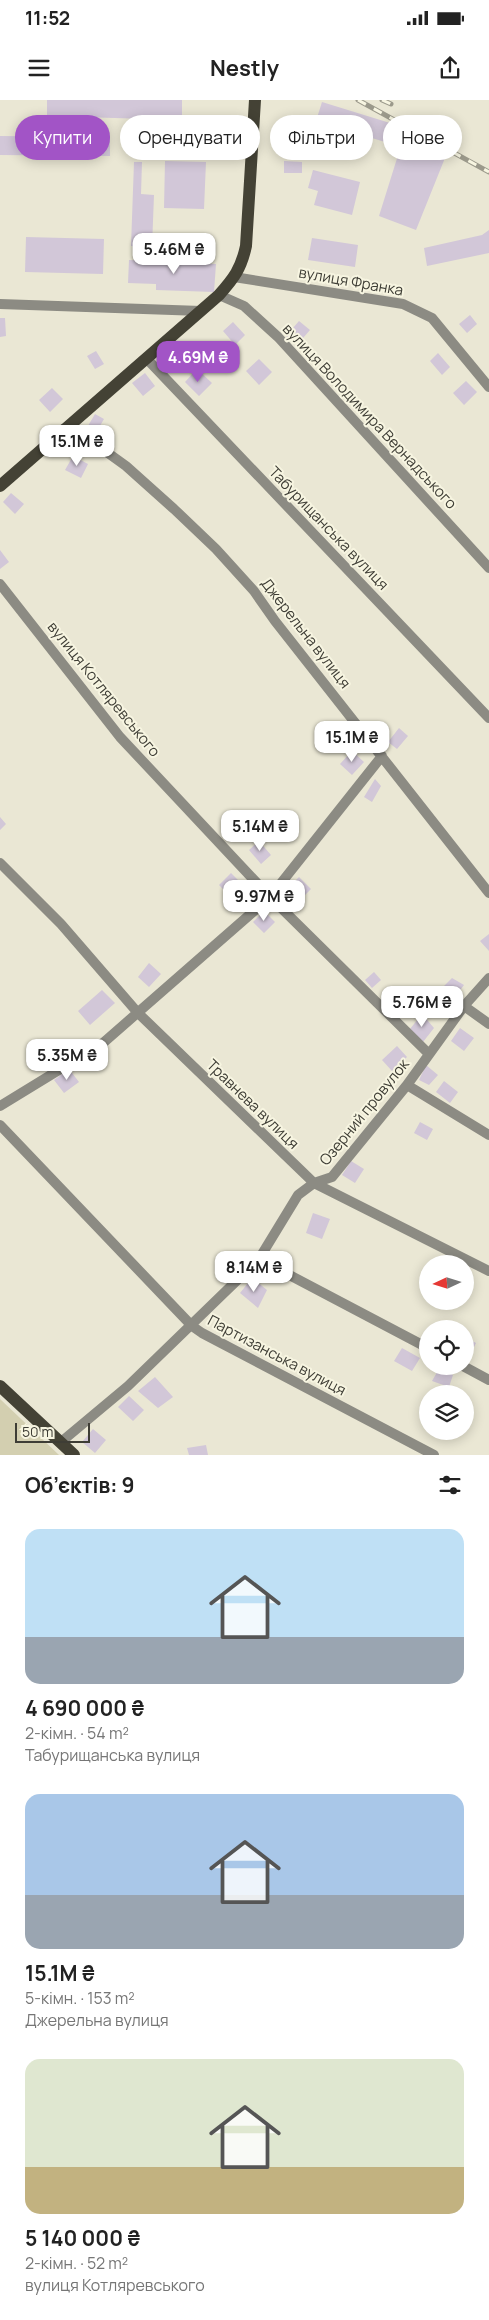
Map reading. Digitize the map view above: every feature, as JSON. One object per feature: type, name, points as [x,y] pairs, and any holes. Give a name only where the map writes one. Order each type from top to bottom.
[{"type":"main road","points":[[0,486],[63,429],[219,295],[242,265],[246,246],[255,100]]},
{"type":"main road","points":[[0,1386],[74,1455]]},
{"type":"street","name":"вулиця Франка","points":[[234,277],[403,304],[432,318],[489,387]]},
{"type":"street","name":"вулиця Володимира Вернадського","points":[[219,295],[244,306],[278,337],[489,568]]},
{"type":"street","points":[[0,304],[201,311]]},
{"type":"street","name":"Табурищанська вулиця","points":[[146,358],[489,718]]},
{"type":"street","name":"Джерельна вулиця","points":[[63,429],[108,453],[126,466],[216,549],[254,591],[489,893]]},
{"type":"street","name":"вулиця Котляревського","points":[[0,584],[120,738],[270,897],[429,1054]]},
{"type":"street","points":[[0,1106],[103,1043],[270,897],[382,756]]},
{"type":"street","name":"Травнева вулиця","points":[[0,864],[61,924],[138,1013],[314,1183],[489,1271]]},
{"type":"street","name":"Озерний провулок","points":[[61,1442],[128,1386],[259,1259],[298,1195],[314,1183],[332,1177],[407,1085],[464,1006],[489,978]]},
{"type":"street","points":[[464,1006],[489,1024]]},
{"type":"street","points":[[407,1085],[489,1136]]},
{"type":"street","name":"Партизанська вулиця","points":[[0,1124],[192,1326],[434,1455]]},
{"type":"street","points":[[259,1259],[419,1343]]},
{"type":"street","points":[[474,1372],[489,1380]]},
{"type":"shaded area","points":[[0,1399],[59,1455],[0,1455]]},
{"type":"building","points":[[47,100],[182,100],[182,115],[120,115],[120,118],[110,118],[110,115],[47,115]]},
{"type":"building","points":[[322,102],[364,115],[318,115]]},
{"type":"building","points":[[373,118],[383,121],[383,141],[373,138]]},
{"type":"building","points":[[0,136],[15,136],[15,155],[0,155]]},
{"type":"building","points":[[396,160],[444,160],[416,230],[379,216]]},
{"type":"building","points":[[165,161],[206,162],[204,209],[164,208]]},
{"type":"building","points":[[284,161],[302,162],[302,173],[284,173]]},
{"type":"building","points":[[134,162],[142,162],[141,194],[154,195],[152,247],[131,246]]},
{"type":"building","points":[[313,170],[360,182],[352,215],[314,205],[318,191],[308,188]]},
{"type":"building","points":[[489,230],[489,253],[427,266],[424,248],[482,235]]},
{"type":"building","points":[[26,237],[104,239],[103,274],[25,272]]},
{"type":"building","points":[[312,238],[358,245],[355,267],[308,260]]},
{"type":"building","points":[[129,260],[216,264],[214,292],[156,290],[156,284],[128,283]]},
{"type":"building","points":[[470,315],[477,324],[467,333],[459,324]]},
{"type":"building","points":[[0,318],[5,318],[6,336],[0,337]]},
{"type":"building","points":[[299,321],[310,330],[297,345],[286,336]]},
{"type":"building","points":[[233,322],[245,335],[235,345],[223,331]]},
{"type":"building","points":[[96,351],[104,364],[95,369],[87,356]]},
{"type":"building","points":[[438,353],[450,367],[442,375],[430,361]]},
{"type":"building","points":[[259,359],[272,372],[259,385],[246,371]]},
{"type":"building","points":[[197,369],[212,383],[199,396],[185,382]]},
{"type":"building","points":[[145,373],[155,386],[143,396],[132,383]]},
{"type":"building","points":[[466,381],[477,392],[464,405],[453,393]]},
{"type":"building","points":[[52,388],[63,399],[50,412],[39,400]]},
{"type":"building","points":[[95,414],[104,419],[94,436],[85,431]]},
{"type":"building","points":[[73,456],[88,464],[81,478],[65,470]]},
{"type":"building","points":[[11,493],[24,504],[15,514],[3,502]]},
{"type":"building","points":[[0,550],[9,562],[0,569]]},
{"type":"building","points":[[399,728],[408,736],[397,749],[388,742]]},
{"type":"building","points":[[352,751],[364,762],[352,775],[340,764]]},
{"type":"building","points":[[375,779],[381,786],[372,802],[364,797]]},
{"type":"building","points":[[0,817],[6,824],[0,830]]},
{"type":"building","points":[[259,841],[271,855],[261,864],[249,850]]},
{"type":"building","points":[[231,873],[242,884],[230,896],[219,885]]},
{"type":"building","points":[[299,877],[311,889],[298,902],[286,890]]},
{"type":"building","points":[[264,911],[275,922],[264,933],[253,922]]},
{"type":"building","points":[[489,934],[489,951],[480,941]]},
{"type":"building","points":[[149,963],[161,974],[149,987],[138,977]]},
{"type":"building","points":[[374,972],[381,980],[372,988],[365,980]]},
{"type":"building","points":[[452,978],[464,985],[455,997],[442,988]]},
{"type":"building","points":[[102,990],[115,1003],[90,1025],[78,1011]]},
{"type":"building","points":[[422,1014],[434,1028],[423,1042],[410,1029]]},
{"type":"building","points":[[460,1028],[474,1038],[464,1051],[451,1041]]},
{"type":"building","points":[[397,1046],[407,1057],[392,1071],[382,1060]]},
{"type":"building","points":[[426,1065],[438,1075],[429,1085],[419,1080]]},
{"type":"building","points":[[69,1069],[79,1082],[64,1093],[54,1080]]},
{"type":"building","points":[[444,1081],[458,1092],[450,1103],[436,1092]]},
{"type":"building","points":[[420,1122],[433,1129],[427,1140],[414,1133]]},
{"type":"building","points":[[351,1161],[364,1169],[355,1183],[342,1175]]},
{"type":"building","points":[[313,1213],[330,1219],[322,1239],[306,1233]]},
{"type":"building","points":[[252,1278],[267,1290],[258,1308],[240,1293]]},
{"type":"building","points":[[402,1348],[419,1357],[412,1371],[394,1361]]},
{"type":"building","points":[[435,1375],[453,1375],[450,1385],[432,1381]]},
{"type":"building","points":[[155,1377],[173,1397],[158,1408],[138,1391]]},
{"type":"building","points":[[129,1396],[144,1410],[133,1421],[118,1407]]},
{"type":"building","points":[[93,1429],[106,1440],[95,1453],[82,1442]]},
{"type":"building","points":[[206,1445],[208,1455],[189,1455],[187,1448]]},
{"type":"railway","points":[[358,100],[489,172]]},
{"type":"railway","points":[[382,100],[391,104]]}]
